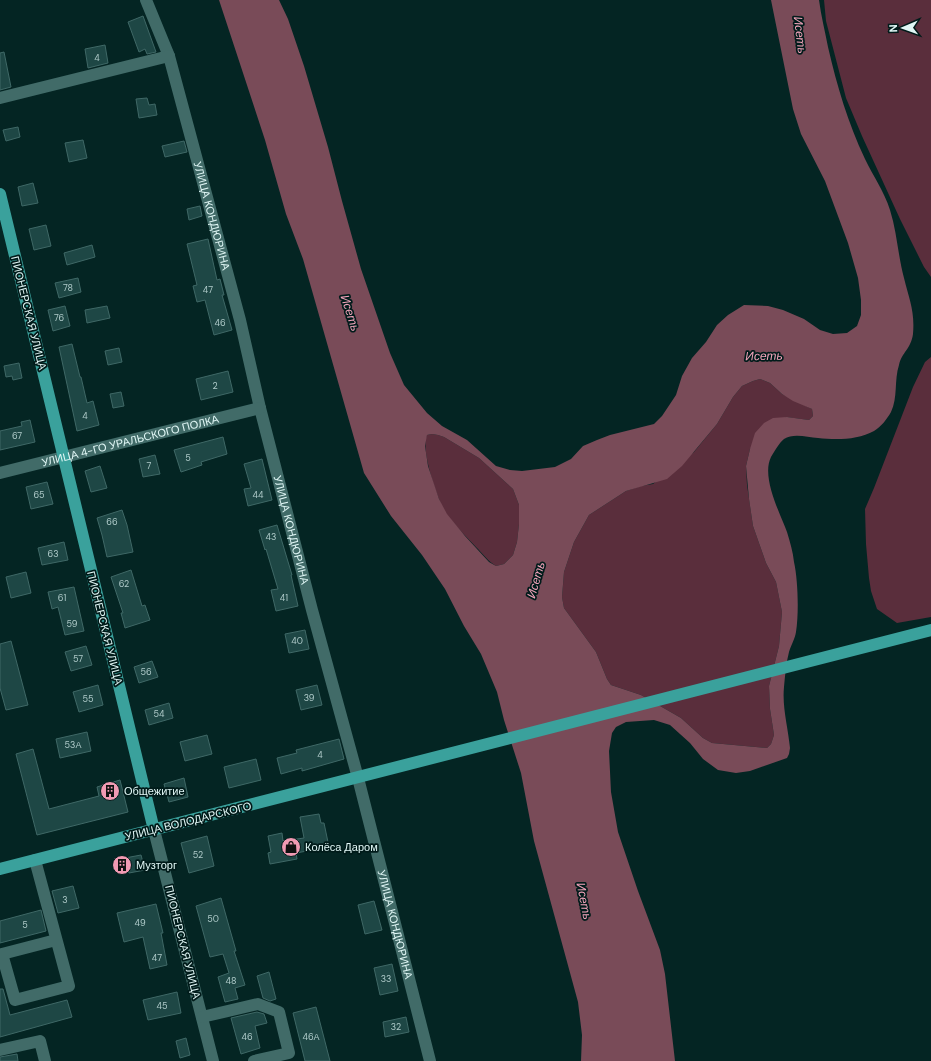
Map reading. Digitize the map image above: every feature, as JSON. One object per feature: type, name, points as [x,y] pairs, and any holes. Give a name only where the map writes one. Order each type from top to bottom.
[{"type":"main road","name":"ПИОНЕРСКАЯ УЛИЦА","points":[[0,194],[154,830]]},
{"type":"main road","name":"УЛИЦА ВОЛОДАРСКОГО","points":[[0,869],[931,630]]},
{"type":"street","name":"УЛИЦА КОНДЮРИНА","points":[[146,0],[169,56],[240,320],[260,408],[312,610],[358,778],[430,1061]]},
{"type":"street","points":[[0,98],[169,56]]},
{"type":"street","name":"УЛИЦА 4-ГО УРАЛЬСКОГО ПОЛКА","points":[[0,473],[260,408]]},
{"type":"street","name":"ПИОНЕРСКАЯ УЛИЦА","points":[[154,830],[213,1061]]},
{"type":"street","points":[[35,860],[69,986],[14,1000],[2,954],[56,940]]},
{"type":"street","points":[[202,1017],[258,1004],[279,1012],[289,1053],[254,1061]]},
{"type":"street","points":[[0,1050],[40,1041],[45,1061]]},
{"type":"shaded area","points":[[824,0],[931,0],[931,277],[924,267],[900,219],[846,98],[826,21]]},
{"type":"shaded area","points":[[931,357],[931,617],[897,623],[877,609],[871,591],[866,544],[865,509],[913,387],[925,362]]},
{"type":"shaded area","points":[[760,379],[770,383],[782,394],[812,409],[813,416],[809,420],[786,417],[750,449],[746,466],[747,485],[753,526],[766,563],[776,582],[782,612],[779,646],[769,686],[770,709],[774,735],[771,744],[767,748],[712,743],[703,738],[681,718],[641,695],[611,685],[596,652],[564,608],[562,597],[564,572],[574,542],[589,515],[626,491],[653,484],[694,452],[717,424],[733,397],[742,386]]},
{"type":"shaded area","points":[[432,434],[444,437],[479,458],[513,489],[519,505],[517,542],[513,555],[504,564],[496,566],[488,560],[447,515],[443,508],[431,475],[426,452],[425,442],[427,435]]},
{"type":"water","name":"Исеть","points":[[219,0],[279,0],[288,19],[304,66],[328,147],[361,269],[390,353],[404,385],[427,413],[442,426],[467,440],[496,466],[510,470],[522,471],[555,467],[571,459],[583,446],[610,435],[654,424],[662,416],[676,395],[682,376],[692,358],[706,342],[717,325],[728,315],[744,305],[768,306],[783,310],[804,319],[820,330],[833,334],[847,333],[857,326],[861,315],[861,300],[858,278],[848,243],[825,181],[801,134],[793,109],[771,0],[819,0],[835,76],[853,132],[868,165],[885,196],[890,210],[902,270],[910,299],[913,334],[912,339],[900,361],[893,407],[884,423],[868,434],[854,438],[825,439],[800,436],[788,437],[782,441],[771,457],[768,474],[770,485],[787,532],[792,551],[797,587],[798,616],[796,632],[788,656],[784,687],[784,710],[790,748],[787,758],[750,771],[736,773],[718,770],[703,759],[690,743],[670,725],[654,720],[626,722],[616,727],[612,733],[609,751],[611,792],[618,832],[660,950],[665,974],[675,1061],[581,1061],[582,1035],[578,1002],[534,841],[521,773],[504,720],[497,692],[481,654],[464,626],[445,589],[422,555],[391,516],[364,473],[303,259],[286,214],[265,140]],"holes":[[[760,379],[770,383],[782,394],[793,401],[812,409],[813,416],[809,420],[787,417],[773,418],[764,423],[755,433],[746,466],[753,526],[766,563],[776,582],[782,612],[779,646],[769,686],[770,709],[774,735],[771,744],[767,748],[712,743],[703,738],[681,718],[641,695],[611,685],[596,652],[564,608],[562,597],[564,572],[574,542],[589,515],[626,491],[667,479],[682,466],[717,424],[733,397],[742,386]],[[432,434],[444,437],[479,458],[513,489],[519,505],[517,542],[513,555],[504,564],[496,566],[489,562],[447,514],[439,499],[428,466],[425,446],[427,435]]]},
{"type":"building","points":[[143,16],[156,52],[147,54],[145,49],[139,52],[128,22]]},
{"type":"building","points":[[105,45],[108,63],[88,68],[85,49]]},
{"type":"building","points":[[4,52],[11,87],[0,90],[0,53]]},
{"type":"building","points":[[147,98],[149,105],[155,104],[157,115],[139,118],[136,99]]},
{"type":"building","points":[[18,127],[20,137],[6,141],[3,130]]},
{"type":"building","points":[[83,140],[87,158],[69,162],[65,143]]},
{"type":"building","points":[[184,141],[187,152],[165,157],[162,146]]},
{"type":"building","points":[[33,183],[38,203],[22,206],[18,187]]},
{"type":"building","points":[[200,206],[202,216],[189,220],[187,209]]},
{"type":"building","points":[[46,225],[51,246],[34,250],[29,229]]},
{"type":"building","points":[[208,239],[217,280],[220,279],[224,295],[222,295],[232,330],[214,335],[205,300],[197,302],[193,286],[197,285],[187,244]]},
{"type":"building","points":[[92,245],[95,257],[67,265],[64,253]]},
{"type":"building","points":[[78,278],[81,292],[59,298],[55,283]]},
{"type":"building","points":[[65,306],[70,326],[53,331],[48,310]]},
{"type":"building","points":[[107,306],[110,318],[87,323],[85,310]]},
{"type":"building","points":[[72,344],[87,403],[93,401],[99,425],[77,431],[59,347]]},
{"type":"building","points":[[119,348],[122,362],[108,365],[105,351]]},
{"type":"building","points":[[19,363],[22,378],[13,380],[12,376],[6,377],[4,366]]},
{"type":"building","points":[[228,371],[233,392],[201,400],[196,379]]},
{"type":"building","points":[[121,392],[124,406],[113,408],[110,394]]},
{"type":"building","points":[[30,420],[35,442],[0,450],[0,431],[22,426],[21,422]]},
{"type":"building","points":[[223,437],[227,454],[201,462],[202,465],[181,472],[174,450]]},
{"type":"building","points":[[155,455],[160,474],[143,477],[139,459]]},
{"type":"building","points":[[262,459],[272,500],[248,506],[244,489],[251,488],[244,464]]},
{"type":"building","points":[[100,466],[107,488],[91,492],[85,471]]},
{"type":"building","points":[[47,482],[53,504],[31,509],[26,487]]},
{"type":"building","points":[[122,510],[133,552],[107,557],[97,518]]},
{"type":"building","points":[[277,525],[292,575],[298,606],[276,611],[271,590],[278,589],[259,530]]},
{"type":"building","points":[[64,542],[68,560],[42,565],[38,548]]},
{"type":"building","points":[[131,570],[142,606],[145,605],[150,620],[125,628],[121,613],[123,613],[111,577]]},
{"type":"building","points":[[26,572],[31,593],[11,598],[6,577]]},
{"type":"building","points":[[74,587],[84,631],[65,635],[58,607],[52,609],[48,592]]},
{"type":"building","points":[[305,630],[309,649],[289,653],[285,634]]},
{"type":"building","points":[[11,641],[28,705],[6,710],[0,688],[0,644]]},
{"type":"building","points":[[86,646],[92,665],[71,671],[65,652]]},
{"type":"building","points":[[152,661],[158,677],[139,683],[134,667]]},
{"type":"building","points":[[98,685],[103,705],[79,712],[73,692]]},
{"type":"building","points":[[317,685],[322,705],[301,710],[296,690]]},
{"type":"building","points":[[169,703],[173,718],[149,725],[145,710]]},
{"type":"building","points":[[87,732],[91,751],[60,758],[56,739]]},
{"type":"building","points":[[207,735],[212,754],[185,761],[180,742]]},
{"type":"building","points":[[339,739],[344,759],[302,771],[302,768],[281,774],[277,758],[297,753],[296,750]]},
{"type":"building","name":"Общежитие","points":[[33,749],[49,809],[99,796],[97,787],[120,780],[128,812],[37,835],[16,754]]},
{"type":"building","points":[[256,759],[261,780],[229,788],[224,767]]},
{"type":"building","points":[[184,778],[188,797],[169,802],[164,784]]},
{"type":"building","points":[[319,814],[321,823],[324,823],[329,847],[296,853],[297,859],[270,864],[268,853],[271,852],[268,836],[282,833],[283,841],[304,838],[300,817]]},
{"type":"building","points":[[207,836],[214,866],[189,873],[181,843]]},
{"type":"building","points":[[141,855],[145,870],[129,873],[125,858]]},
{"type":"building","points":[[73,886],[79,908],[58,913],[52,891]]},
{"type":"building","points":[[221,898],[236,951],[234,951],[245,985],[235,988],[238,999],[225,1002],[218,977],[229,973],[223,954],[210,957],[196,906]]},
{"type":"building","points":[[374,901],[382,930],[365,934],[358,905]]},
{"type":"building","points":[[156,904],[163,933],[161,933],[167,965],[150,969],[143,937],[124,942],[117,913]]},
{"type":"building","points":[[41,910],[46,931],[0,943],[0,921]]},
{"type":"building","points":[[392,964],[398,991],[380,995],[374,968]]},
{"type":"building","points":[[269,972],[276,999],[270,1001],[263,998],[257,976]]},
{"type":"building","points":[[0,989],[3,989],[10,1015],[67,1000],[72,1017],[0,1037]]},
{"type":"building","points":[[177,992],[181,1013],[148,1020],[143,1000]]},
{"type":"building","points":[[316,1007],[330,1061],[305,1061],[293,1013]]},
{"type":"building","points":[[257,1012],[264,1014],[267,1023],[255,1026],[260,1048],[241,1054],[231,1018]]},
{"type":"building","points":[[406,1017],[409,1032],[385,1037],[383,1022]]},
{"type":"building","points":[[186,1038],[190,1055],[180,1058],[176,1041]]},
{"type":"building","points":[[17,1054],[18,1061],[0,1061],[0,1057]]},
{"type":"place","name":"Общежитие","points":[[110,791]]},
{"type":"place","name":"Колёса Даром","points":[[291,847]]},
{"type":"place","name":"Музторг","points":[[122,865]]}]
